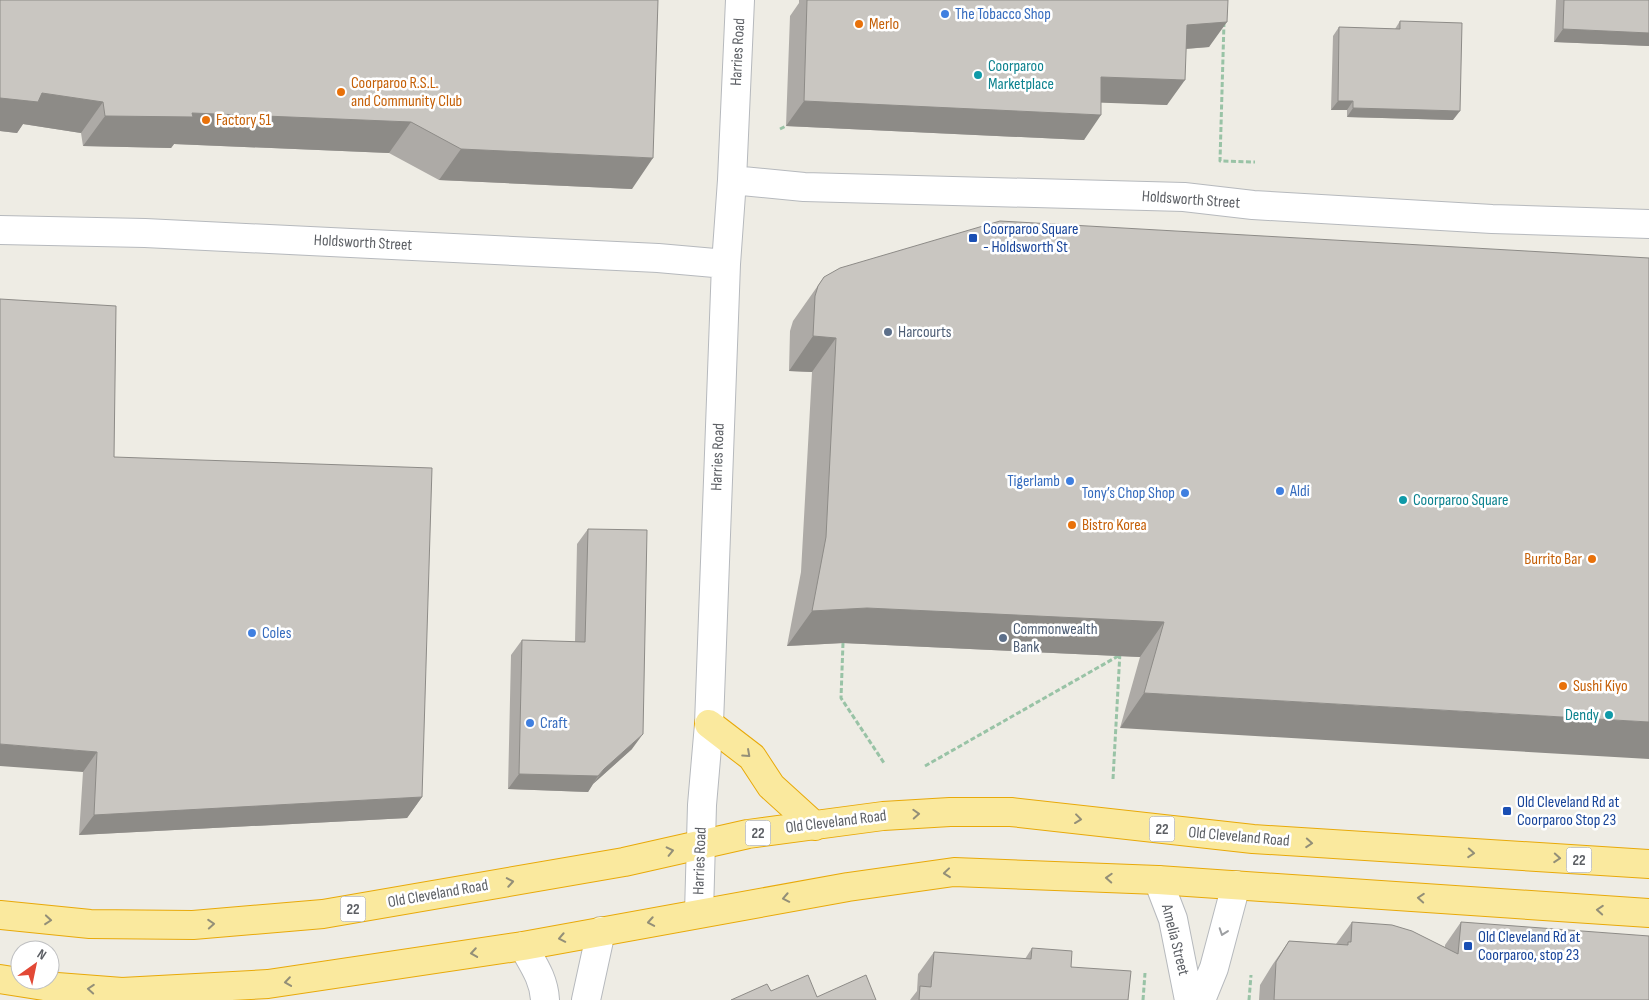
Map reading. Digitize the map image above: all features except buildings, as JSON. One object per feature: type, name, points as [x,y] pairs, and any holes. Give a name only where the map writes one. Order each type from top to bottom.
[{"type":"highway","points":[[709,724],[752,757],[771,786],[815,826]]},
{"type":"highway","name":"Old Cleveland Road","points":[[0,915],[90,924],[194,925],[258,921],[323,914],[624,862],[748,834],[883,816],[1011,812],[1253,839],[1649,864]]},
{"type":"highway","points":[[0,979],[44,986],[122,992],[268,984],[523,946],[848,887],[954,872],[1158,880],[1649,913]]},
{"type":"street","name":"Harries Road","points":[[699,913],[700,844],[709,724],[726,264],[732,180],[740,0]]},
{"type":"street","name":"Holdsworth Street","points":[[732,180],[804,187],[1184,197],[1254,205],[1482,218],[1649,224]]},
{"type":"street","name":"Holdsworth Street","points":[[0,230],[145,232],[658,258],[726,264]]},
{"type":"street","name":"Amelia Street","points":[[1158,880],[1177,936],[1189,1000]]},
{"type":"street","name":"Amelia Street","points":[[1201,1000],[1214,968],[1236,885]]},
{"type":"street","points":[[586,1000],[601,931]]},
{"type":"street","points":[[523,946],[538,972],[544,988],[545,1000]]},
{"type":"path","points":[[1224,19],[1220,161],[1255,162]]},
{"type":"path","points":[[780,129],[786,126]]},
{"type":"path","points":[[843,643],[842,698],[884,763]]},
{"type":"path","points":[[1113,779],[1121,646]]},
{"type":"path","points":[[925,766],[1120,655]]},
{"type":"place","name":"The Tobacco Shop","points":[[945,14]]},
{"type":"place","name":"Merlo","points":[[859,24]]},
{"type":"place","name":"Coorparoo Marketplace","points":[[978,75]]},
{"type":"place","name":"Coorparoo R.S.L. and Community Club","points":[[341,92]]},
{"type":"place","name":"Factory 51","points":[[206,120]]},
{"type":"place","name":"Coorparoo Square - Holdsworth St","points":[[973,238]]},
{"type":"place","name":"Harcourts","points":[[888,332]]},
{"type":"place","name":"Tigerlamb","points":[[1070,481]]},
{"type":"place","name":"Aldi","points":[[1280,491]]},
{"type":"place","name":"Tony’s Chop Shop","points":[[1185,493]]},
{"type":"place","name":"Coorparoo Square","points":[[1403,500]]},
{"type":"place","name":"Bistro Korea","points":[[1072,525]]},
{"type":"place","name":"Burrito Bar","points":[[1592,559]]},
{"type":"place","name":"Coles","points":[[252,633]]},
{"type":"place","name":"Commonwealth Bank","points":[[1003,638]]},
{"type":"place","name":"Sushi Kiyo","points":[[1563,686]]},
{"type":"place","name":"Dendy","points":[[1609,715]]},
{"type":"place","name":"Craft","points":[[530,723]]},
{"type":"place","name":"Old Cleveland Rd at Coorparoo Stop 23","points":[[1507,811]]},
{"type":"place","name":"Old Cleveland Rd at Coorparoo, stop 23","points":[[1468,946]]}]
